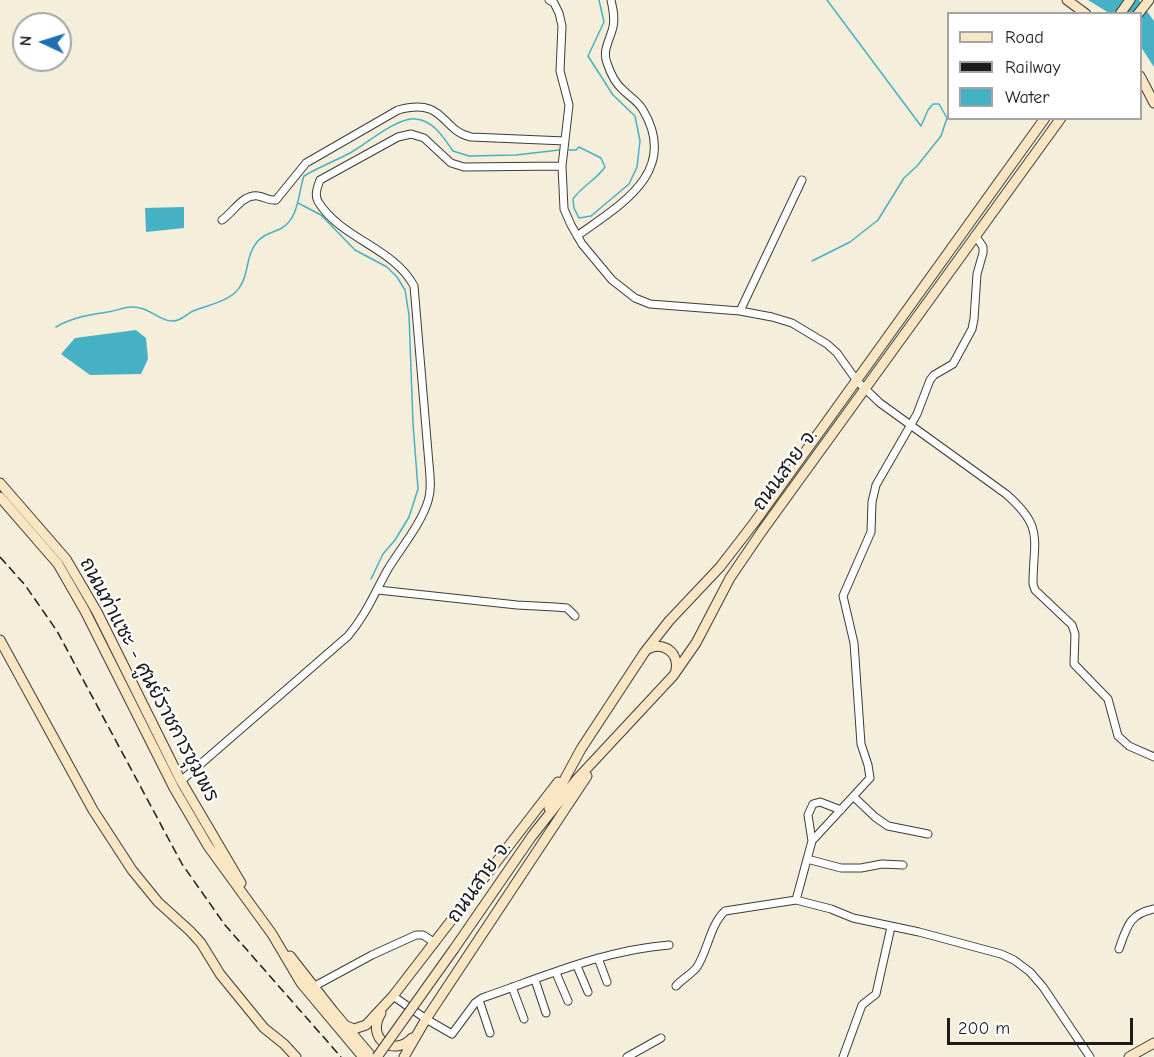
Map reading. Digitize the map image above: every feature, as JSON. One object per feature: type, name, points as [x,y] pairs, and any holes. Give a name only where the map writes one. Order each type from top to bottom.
[{"type":"main road","points":[[1067,0],[1083,12]]},
{"type":"main road","points":[[1140,12],[1149,0]]},
{"type":"main road","points":[[1142,80],[1154,103]]},
{"type":"main road","name":"ถนนสาย จ.","points":[[532,836],[581,750],[644,653],[669,621],[720,567],[857,381],[1044,120]]},
{"type":"main road","name":"ถนนสาย จ.","points":[[377,1057],[532,836],[578,779],[673,676],[696,643],[729,578],[1060,120]]},
{"type":"main road","name":"ถนนท่าแซะ - ศูนย์ราชการชุมพร","points":[[0,483],[66,559],[100,619],[208,846],[252,903],[279,943]]},
{"type":"main road","name":"ถนนท่าแซะ - ศูนย์ราชการชุมพร","points":[[0,497],[58,564],[178,785]]},
{"type":"main road","points":[[0,640],[93,810],[132,870],[158,902],[185,925],[201,943],[220,974],[264,1028],[296,1057]]},
{"type":"main road","points":[[644,653],[651,647],[657,646],[669,649],[676,658],[677,664],[673,676]]},
{"type":"main road","points":[[344,1025],[354,1029],[366,1025],[393,996],[581,750]]},
{"type":"main road","points":[[404,1057],[426,1019],[597,759]]},
{"type":"main road","points":[[279,943],[344,1025],[363,1054]]},
{"type":"main road","points":[[279,943],[301,983],[363,1054],[372,1057]]},
{"type":"main road","points":[[363,1054],[375,1025],[393,996]]},
{"type":"main road","points":[[396,1057],[426,1019]]},
{"type":"main road","points":[[375,1025],[378,1038],[387,1046],[398,1047],[408,1042]]},
{"type":"main road","points":[[1129,1057],[1154,1043]]},
{"type":"street","points":[[549,0],[554,3],[562,26],[560,71],[569,105],[562,166],[564,209],[577,236],[612,280],[640,300],[657,304],[740,311],[772,316],[792,323],[827,344],[848,366],[857,381],[880,403],[912,424],[1015,502],[1032,524],[1035,536],[1033,572],[1035,590],[1072,625],[1075,634],[1074,664],[1108,699],[1118,736],[1129,746],[1154,757]]},
{"type":"street","points":[[577,236],[636,192],[649,172],[653,151],[653,137],[643,109],[621,88],[605,57],[613,25],[614,13],[611,0]]},
{"type":"street","points":[[222,220],[230,215],[241,201],[250,196],[276,200],[306,163],[398,110],[409,107],[436,111],[460,132],[471,137],[565,141]]},
{"type":"street","points":[[178,785],[348,636],[360,621],[425,508],[430,486],[417,299],[414,286],[409,276],[398,266],[339,224],[318,202],[316,192],[320,180],[398,137],[411,134],[424,138],[452,163],[464,167],[562,166]]},
{"type":"street","points":[[740,311],[802,180]]},
{"type":"street","points":[[812,841],[867,784],[871,774],[861,744],[854,643],[843,596],[871,532],[872,502],[876,485],[912,424],[930,380],[952,364],[972,329],[976,279],[983,253],[983,247],[975,235]]},
{"type":"street","points":[[378,590],[567,608],[575,616]]},
{"type":"street","points":[[854,796],[875,817],[888,826],[928,834]]},
{"type":"street","points":[[796,900],[812,841],[808,815],[813,804],[820,802],[841,810]]},
{"type":"street","points":[[807,859],[841,868],[861,868],[882,864],[903,865]]},
{"type":"street","points":[[676,986],[695,969],[725,911],[796,900],[831,909],[853,918],[919,932],[1001,954],[1023,966],[1043,987],[1090,1057]]},
{"type":"street","points":[[1119,949],[1130,922],[1135,916],[1154,909]]},
{"type":"street","points":[[843,1057],[862,1005],[876,994],[891,927]]},
{"type":"street","points":[[314,987],[372,955],[416,935],[423,935],[435,943]]},
{"type":"street","points":[[393,996],[452,1034],[479,1000],[598,958],[641,947],[669,945]]},
{"type":"street","points":[[598,958],[607,982]]},
{"type":"street","points":[[577,966],[588,992]]},
{"type":"street","points":[[556,973],[568,1001]]},
{"type":"street","points":[[535,980],[546,1013]]},
{"type":"street","points":[[512,987],[524,1019]]},
{"type":"street","points":[[479,1000],[490,1033]]},
{"type":"street","points":[[627,1057],[661,1038]]},
{"type":"water","points":[[1088,0],[1139,0],[1154,21],[1154,67],[1142,49],[1142,12],[1107,12]]},
{"type":"water","points":[[184,207],[184,228],[146,232],[145,208]]},
{"type":"water","points":[[136,330],[146,338],[148,359],[141,374],[90,375],[61,354],[75,338]]},
{"type":"waterway","points":[[569,150],[576,150],[579,147],[601,158],[605,167],[573,199],[579,218],[591,216],[629,184],[637,167],[640,141],[635,116],[613,95],[588,56],[604,22],[599,0]]},
{"type":"waterway","points":[[812,261],[850,242],[878,220],[904,178],[917,166],[941,136],[947,118],[939,104],[933,104],[921,126],[827,0]]},
{"type":"waterway","points":[[56,327],[81,317],[132,307],[144,309],[165,320],[176,321],[193,311],[226,299],[241,285],[251,252],[259,239],[280,229],[291,219],[297,206],[304,176],[409,119],[428,123],[446,140],[453,151],[469,156],[516,155],[559,150]]},
{"type":"waterway","points":[[298,203],[321,215],[355,250],[387,267],[405,290],[409,315],[418,489],[409,517],[383,554],[371,579]]},
{"type":"railway","points":[[0,557],[25,585],[57,631],[182,864],[225,925],[341,1057]]}]
